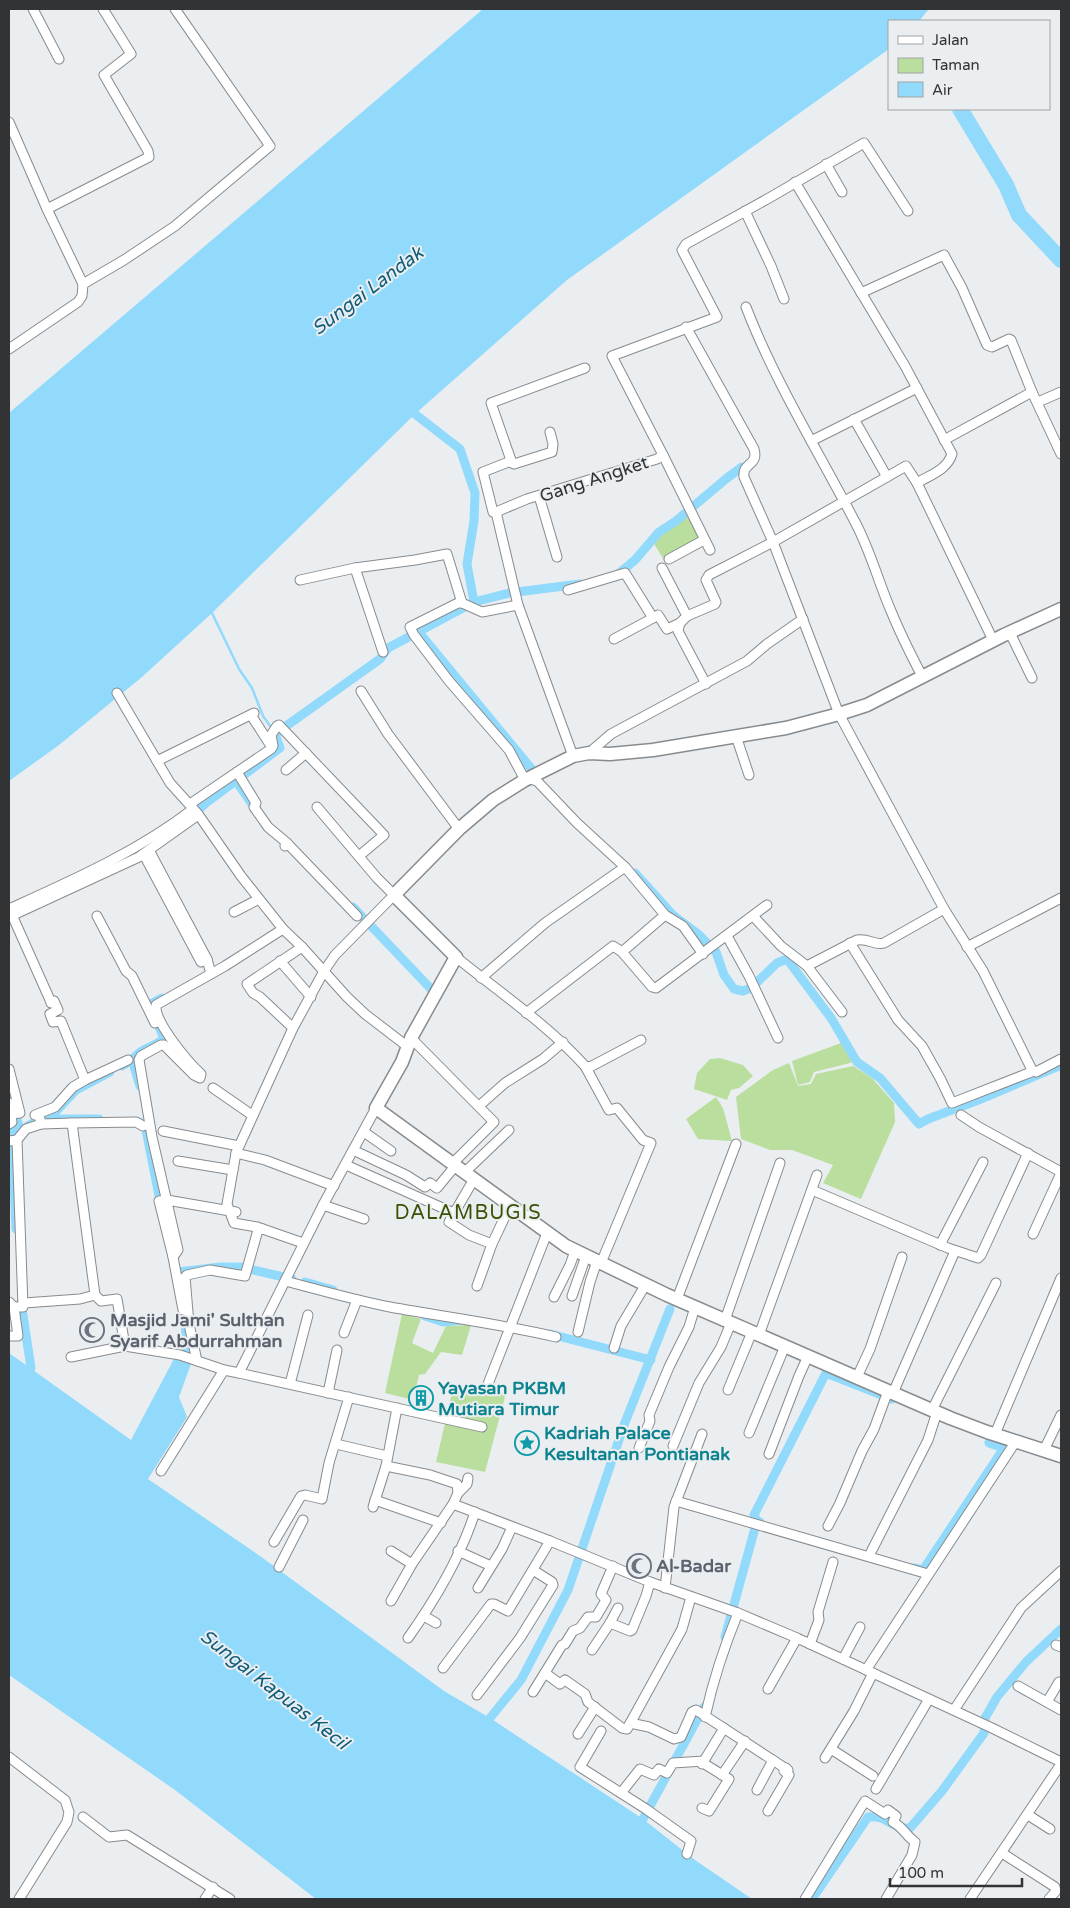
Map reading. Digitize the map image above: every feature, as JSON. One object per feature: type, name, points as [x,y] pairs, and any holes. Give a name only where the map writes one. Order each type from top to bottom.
[{"type":"street","points":[[33,9],[59,59]]},
{"type":"street","points":[[47,209],[149,157],[148,151],[104,75],[131,54],[103,9]]},
{"type":"street","points":[[83,284],[124,260],[175,226],[270,146],[175,9]]},
{"type":"street","points":[[9,122],[47,209],[83,284],[82,296],[78,302],[9,349]]},
{"type":"street","name":"Gang Angket","points":[[496,512],[663,455],[612,356],[717,317],[682,250],[683,246],[864,143],[908,211]]},
{"type":"street","points":[[826,164],[842,192]]},
{"type":"street","points":[[795,182],[917,388],[952,454],[950,462],[945,468],[917,483]]},
{"type":"street","points":[[746,210],[772,266],[784,299]]},
{"type":"street","points":[[861,292],[944,255],[962,288],[987,345],[992,347],[1011,340],[1032,392],[1061,453]]},
{"type":"street","points":[[746,307],[759,338],[811,441],[863,538],[890,610],[922,676]]},
{"type":"street","points":[[686,327],[754,449],[756,456],[745,468],[743,472],[744,477],[773,542],[839,714],[944,908],[983,971],[1034,1071]]},
{"type":"street","points":[[550,432],[553,444],[552,452],[514,464],[510,461],[491,402],[585,368]]},
{"type":"street","points":[[811,441],[917,388]]},
{"type":"street","points":[[944,440],[1032,392]]},
{"type":"street","points":[[1038,402],[1061,392]]},
{"type":"street","points":[[854,419],[887,477]]},
{"type":"street","points":[[663,455],[710,550]]},
{"type":"street","points":[[510,461],[483,472],[493,512],[496,512],[517,601],[573,756]]},
{"type":"street","points":[[614,639],[658,615],[667,629],[715,604],[716,602],[706,578],[709,575],[773,542],[906,466],[917,483],[993,640]]},
{"type":"street","points":[[539,496],[557,557]]},
{"type":"street","points":[[669,559],[704,540]]},
{"type":"street","points":[[300,580],[355,568],[448,554],[466,605]]},
{"type":"street","points":[[355,568],[382,652]]},
{"type":"street","points":[[662,568],[684,620]]},
{"type":"street","points":[[568,590],[625,573],[653,618]]},
{"type":"street","points":[[517,601],[482,612],[466,605],[450,606],[410,627],[449,681],[532,777],[530,780],[537,781],[577,823],[625,867],[665,916],[683,926],[705,952]]},
{"type":"street","points":[[303,1243],[263,1229],[234,1223],[233,1211],[228,1204],[233,1170],[238,1149],[252,1115],[293,1028],[324,971],[335,955],[459,828],[492,800],[573,756],[589,753],[610,754],[653,750],[786,728],[867,705],[993,640],[1061,609]]},
{"type":"street","points":[[589,753],[611,734],[747,662],[767,644],[803,619]]},
{"type":"street","points":[[684,620],[678,631],[706,684]]},
{"type":"street","points":[[1010,632],[1032,678]]},
{"type":"street","points":[[361,691],[388,734],[459,828]]},
{"type":"street","points":[[117,693],[170,783],[194,810],[283,929],[365,1014],[410,1043],[479,1106],[493,1123],[462,1170],[454,1213],[450,1223],[468,1236],[492,1244]]},
{"type":"street","points":[[157,761],[252,714],[274,750]]},
{"type":"street","points":[[274,750],[271,735],[278,725],[384,835],[359,856]]},
{"type":"street","points":[[736,736],[749,775]]},
{"type":"street","points":[[85,1080],[61,1021],[53,1022],[50,1014],[58,1010],[54,1001],[51,1003],[10,914],[92,875],[147,852],[237,772],[274,750]]},
{"type":"street","points":[[286,770],[306,753]]},
{"type":"street","points":[[237,772],[256,803],[254,807],[268,826],[357,916]]},
{"type":"street","points":[[317,807],[377,878],[456,957],[564,1042],[585,1066],[609,1110],[618,1108],[643,1140],[651,1143],[572,1296]]},
{"type":"street","points":[[92,875],[177,826]]},
{"type":"street","points":[[147,852],[207,959],[211,974]]},
{"type":"street","points":[[481,978],[545,923],[625,867]]},
{"type":"street","points":[[234,912],[259,899]]},
{"type":"street","points":[[968,947],[1061,899]]},
{"type":"street","points":[[526,1013],[612,946],[615,946],[622,952],[654,989],[767,906]]},
{"type":"street","points":[[807,966],[850,943],[866,939],[881,944],[944,908]]},
{"type":"street","points":[[97,916],[126,971],[132,976],[162,1027],[200,1077],[194,1075],[164,1045],[141,1056],[139,1060],[152,1137],[167,1200]]},
{"type":"street","points":[[622,952],[665,916]]},
{"type":"street","points":[[753,916],[781,946],[807,966],[842,1012]]},
{"type":"street","points":[[162,1027],[155,1008],[156,1005],[211,974],[283,929]]},
{"type":"street","points":[[727,936],[754,985],[772,1029],[778,1038]]},
{"type":"street","points":[[850,943],[898,1020],[922,1046],[952,1104],[1038,1071],[1061,1059]]},
{"type":"street","points":[[293,1028],[260,997],[254,994],[247,985],[302,947]]},
{"type":"street","points":[[238,1373],[322,1206],[364,1132],[456,957]]},
{"type":"street","points":[[280,961],[311,997]]},
{"type":"street","points":[[585,1066],[590,1067],[640,1040]]},
{"type":"street","points":[[479,1106],[505,1083],[543,1059],[564,1042]]},
{"type":"street","points":[[41,1124],[37,1115],[55,1107],[72,1087],[128,1060]]},
{"type":"street","points":[[9,1069],[16,1114],[9,1124]]},
{"type":"street","points":[[213,1088],[252,1115]]},
{"type":"street","points":[[9,1103],[16,1114]]},
{"type":"street","points":[[376,1108],[566,1246],[677,1299],[934,1411],[992,1434],[1061,1456]]},
{"type":"street","points":[[961,1115],[979,1127],[1061,1172],[1033,1234]]},
{"type":"street","points":[[9,1336],[18,1336],[13,1141],[26,1128],[41,1124],[136,1122],[143,1126]]},
{"type":"street","points":[[72,1123],[95,1295],[101,1301],[117,1299],[125,1346]]},
{"type":"street","points":[[353,1150],[387,1164],[425,1187],[430,1183],[437,1188],[462,1170],[509,1130]]},
{"type":"street","points":[[163,1131],[238,1149],[334,1186]]},
{"type":"street","points":[[364,1132],[391,1150]]},
{"type":"street","points":[[677,1299],[736,1144]]},
{"type":"street","points":[[812,1190],[940,1245],[973,1258],[978,1258],[1028,1153]]},
{"type":"street","points":[[178,1160],[233,1170]]},
{"type":"street","points":[[940,1245],[983,1162]]},
{"type":"street","points":[[674,1446],[699,1383],[721,1348],[728,1321],[780,1163]]},
{"type":"street","points":[[346,1165],[454,1213]]},
{"type":"street","points":[[728,1390],[755,1333],[818,1175]]},
{"type":"street","points":[[188,1310],[183,1310],[173,1257],[158,1200],[233,1211]]},
{"type":"street","points":[[322,1206],[364,1219]]},
{"type":"street","points":[[477,1286],[492,1244],[510,1206]]},
{"type":"street","points":[[195,1360],[188,1310],[187,1274],[210,1270],[241,1276],[248,1269],[258,1230],[263,1229]]},
{"type":"street","points":[[488,1384],[547,1233]]},
{"type":"street","points":[[828,1526],[955,1251]]},
{"type":"street","points":[[857,1377],[870,1348],[902,1257]]},
{"type":"street","points":[[554,1297],[570,1265],[590,1258]]},
{"type":"street","points":[[578,1332],[590,1282],[590,1258]]},
{"type":"street","points":[[992,1434],[1061,1278]]},
{"type":"street","points":[[285,1281],[356,1300],[511,1326],[556,1337]]},
{"type":"street","points":[[871,1552],[928,1440],[934,1411],[996,1282]]},
{"type":"street","points":[[614,1348],[621,1326],[646,1284]]},
{"type":"street","points":[[18,1305],[80,1299],[95,1295]]},
{"type":"street","points":[[344,1333],[356,1300]]},
{"type":"street","points":[[639,1448],[650,1420],[649,1415],[669,1367],[674,1361],[689,1327],[695,1307]]},
{"type":"street","points":[[290,1384],[308,1315]]},
{"type":"street","points":[[71,1357],[125,1346],[180,1355],[224,1370],[482,1428]]},
{"type":"street","points":[[749,1433],[784,1346]]},
{"type":"street","points":[[328,1393],[337,1350]]},
{"type":"street","points":[[769,1454],[808,1356]]},
{"type":"street","points":[[161,1471],[224,1370]]},
{"type":"street","points":[[274,1542],[301,1496],[305,1495],[322,1499],[329,1462],[349,1398]]},
{"type":"street","points":[[397,1408],[386,1466],[374,1503],[440,1522]]},
{"type":"street","points":[[1044,1450],[1061,1415]]},
{"type":"street","points":[[665,1588],[676,1501],[702,1434]]},
{"type":"street","points":[[825,1758],[854,1711],[870,1672],[928,1574],[1016,1441]]},
{"type":"street","points":[[336,1444],[387,1456]]},
{"type":"street","points":[[386,1466],[430,1475],[457,1484],[458,1493]]},
{"type":"street","points":[[391,1601],[412,1564],[453,1504],[458,1493],[467,1484],[468,1478]]},
{"type":"street","points":[[676,1501],[928,1574]]},
{"type":"street","points":[[453,1504],[665,1588],[737,1612],[954,1710],[1061,1763],[970,1899]]},
{"type":"street","points":[[408,1638],[424,1616],[468,1535],[475,1512]]},
{"type":"street","points":[[279,1567],[303,1520]]},
{"type":"street","points":[[478,1588],[512,1527]]},
{"type":"street","points":[[443,1668],[491,1604],[508,1611],[550,1541]]},
{"type":"street","points":[[391,1551],[412,1564]]},
{"type":"street","points":[[458,1551],[491,1566]]},
{"type":"street","points":[[810,1644],[820,1620],[818,1612],[833,1562]]},
{"type":"street","points":[[533,1692],[552,1659],[573,1631],[580,1628],[590,1616],[596,1617],[606,1600],[601,1594],[613,1566]]},
{"type":"street","points":[[477,1695],[520,1638],[553,1585],[552,1582],[533,1570]]},
{"type":"street","points":[[954,1710],[1021,1608],[1061,1570]]},
{"type":"street","points":[[610,1623],[630,1631],[632,1630],[650,1582]]},
{"type":"street","points":[[545,1673],[560,1684],[565,1680],[585,1694],[587,1701],[622,1728],[627,1729],[658,1668],[682,1629],[691,1597]]},
{"type":"street","points":[[592,1650],[618,1608]]},
{"type":"street","points":[[705,1717],[711,1691],[737,1612]]},
{"type":"street","points":[[424,1616],[436,1623]]},
{"type":"street","points":[[843,1659],[860,1627]]},
{"type":"street","points":[[768,1689],[797,1638]]},
{"type":"street","points":[[1046,1702],[1058,1682]]},
{"type":"street","points":[[1018,1686],[1061,1710]]},
{"type":"street","points":[[876,1789],[929,1699]]},
{"type":"street","points":[[578,1734],[595,1706]]},
{"type":"street","points":[[630,1723],[649,1728],[674,1739],[681,1737],[692,1712],[696,1710],[745,1741],[787,1769],[784,1772],[789,1775],[768,1811]]},
{"type":"street","points":[[703,1763],[724,1728]]},
{"type":"street","points":[[600,1732],[580,1767],[691,1841],[686,1854]]},
{"type":"street","points":[[722,1775],[745,1741]]},
{"type":"street","points":[[831,1749],[873,1776]]},
{"type":"street","points":[[9,1757],[65,1800],[69,1812],[67,1822],[19,1899]]},
{"type":"street","points":[[757,1790],[773,1760]]},
{"type":"street","points":[[621,1793],[640,1769],[654,1775],[659,1769],[666,1773],[673,1762],[703,1763],[729,1779],[708,1811],[702,1808]]},
{"type":"street","points":[[805,1899],[865,1801],[885,1814],[888,1810],[896,1816],[893,1822],[901,1826],[907,1837],[915,1842],[912,1855],[886,1899]]},
{"type":"street","points":[[1028,1815],[1050,1829]]},
{"type":"street","points":[[83,1817],[109,1837],[127,1835],[230,1899]]},
{"type":"street","points":[[1002,1853],[1055,1887],[1056,1891],[1050,1899]]},
{"type":"street","points":[[205,1899],[213,1887]]},
{"type":"green space","points":[[692,516],[704,540],[664,560],[653,542],[671,526]]},
{"type":"green space","points":[[841,1043],[854,1062],[814,1072],[810,1082],[798,1085],[792,1061]]},
{"type":"green space","points":[[720,1058],[743,1065],[753,1076],[739,1088],[731,1090],[727,1100],[694,1089],[697,1073],[710,1059]]},
{"type":"green space","points":[[789,1063],[798,1086],[811,1084],[816,1074],[853,1066],[872,1078],[894,1103],[895,1122],[861,1199],[823,1183],[833,1165],[792,1150],[770,1150],[741,1139],[736,1097],[773,1070]]},
{"type":"green space","points":[[716,1097],[723,1108],[732,1141],[698,1139],[686,1119]]},
{"type":"green space","points":[[402,1314],[421,1319],[412,1343],[433,1353],[446,1326],[471,1325],[462,1355],[441,1352],[425,1374],[419,1375],[413,1400],[385,1393]]},
{"type":"green space","points":[[454,1384],[506,1393],[485,1472],[436,1462]]},
{"type":"water","name":"Sungai Landak","points":[[483,9],[929,9],[920,20],[888,20],[888,50],[567,280],[415,414],[212,613],[142,677],[59,745],[9,781],[9,413]]},
{"type":"water","name":"Sungai Kapuas Kecil","points":[[9,1353],[131,1440],[176,1355],[192,1361],[179,1397],[187,1417],[148,1479],[260,1556],[444,1691],[490,1718],[643,1819],[695,1860],[752,1899],[316,1899],[175,1790],[9,1675]]},
{"type":"waterway","points":[[961,110],[1006,185],[1019,215],[1061,260]]},
{"type":"waterway","points":[[415,414],[460,449],[475,493],[474,521],[467,564],[474,602]]},
{"type":"waterway","points":[[617,575],[635,560],[659,532],[676,521],[742,467]]},
{"type":"waterway","points":[[192,816],[206,803],[280,748],[275,734],[380,659],[388,648],[474,602],[509,593],[580,584]]},
{"type":"waterway","points":[[212,613],[239,669],[252,688],[263,716],[273,730]]},
{"type":"waterway","points":[[418,631],[539,778]]},
{"type":"waterway","points":[[236,781],[254,807]]},
{"type":"waterway","points":[[635,873],[673,915],[698,934],[716,952],[724,975],[734,989],[743,991],[751,988],[777,963],[787,959],[831,1018],[857,1062],[880,1078],[919,1124],[1061,1065]]},
{"type":"waterway","points":[[353,907],[432,990]]},
{"type":"waterway","points":[[122,1066],[164,1038],[149,1005],[162,998]]},
{"type":"waterway","points":[[132,1060],[140,1086]]},
{"type":"waterway","points":[[9,1132],[20,1131],[42,1117],[49,1119],[76,1090],[110,1072]]},
{"type":"waterway","points":[[9,1088],[20,1131]]},
{"type":"waterway","points":[[49,1119],[99,1119]]},
{"type":"waterway","points":[[139,1122],[145,1125],[161,1206]]},
{"type":"waterway","points":[[12,1134],[16,1229]]},
{"type":"waterway","points":[[178,1272],[220,1267],[241,1267],[292,1279]]},
{"type":"waterway","points":[[305,1282],[333,1290]]},
{"type":"waterway","points":[[21,1302],[31,1368]]},
{"type":"waterway","points":[[490,1718],[521,1680],[568,1590],[624,1425],[670,1309]]},
{"type":"waterway","points":[[185,1316],[187,1359]]},
{"type":"waterway","points":[[425,1316],[443,1322],[463,1320]]},
{"type":"waterway","points":[[550,1334],[651,1360]]},
{"type":"waterway","points":[[757,1521],[754,1515],[826,1373],[892,1399]]},
{"type":"waterway","points":[[914,1568],[923,1570],[1004,1448],[989,1443],[996,1430]]},
{"type":"waterway","points":[[725,1637],[757,1521],[760,1522]]},
{"type":"waterway","points":[[812,1899],[868,1817],[880,1818],[898,1827],[910,1828],[942,1791],[984,1733],[985,1718],[997,1697],[1026,1662],[1061,1629]]},
{"type":"waterway","points":[[643,1819],[704,1707]]},
{"type":"place","name":"Masjid Jami' Sulthan Syarif Abdurrahman","points":[[92,1330]]},
{"type":"place","name":"Yayasan PKBM Mutiara Timur","points":[[421,1398]]},
{"type":"place","name":"Kadriah Palace Kesultanan Pontianak","points":[[527,1443]]},
{"type":"place","name":"Al-Badar","points":[[639,1566]]},
{"type":"district","name":"DALAMBUGIS","points":[[468,1212]]}]
